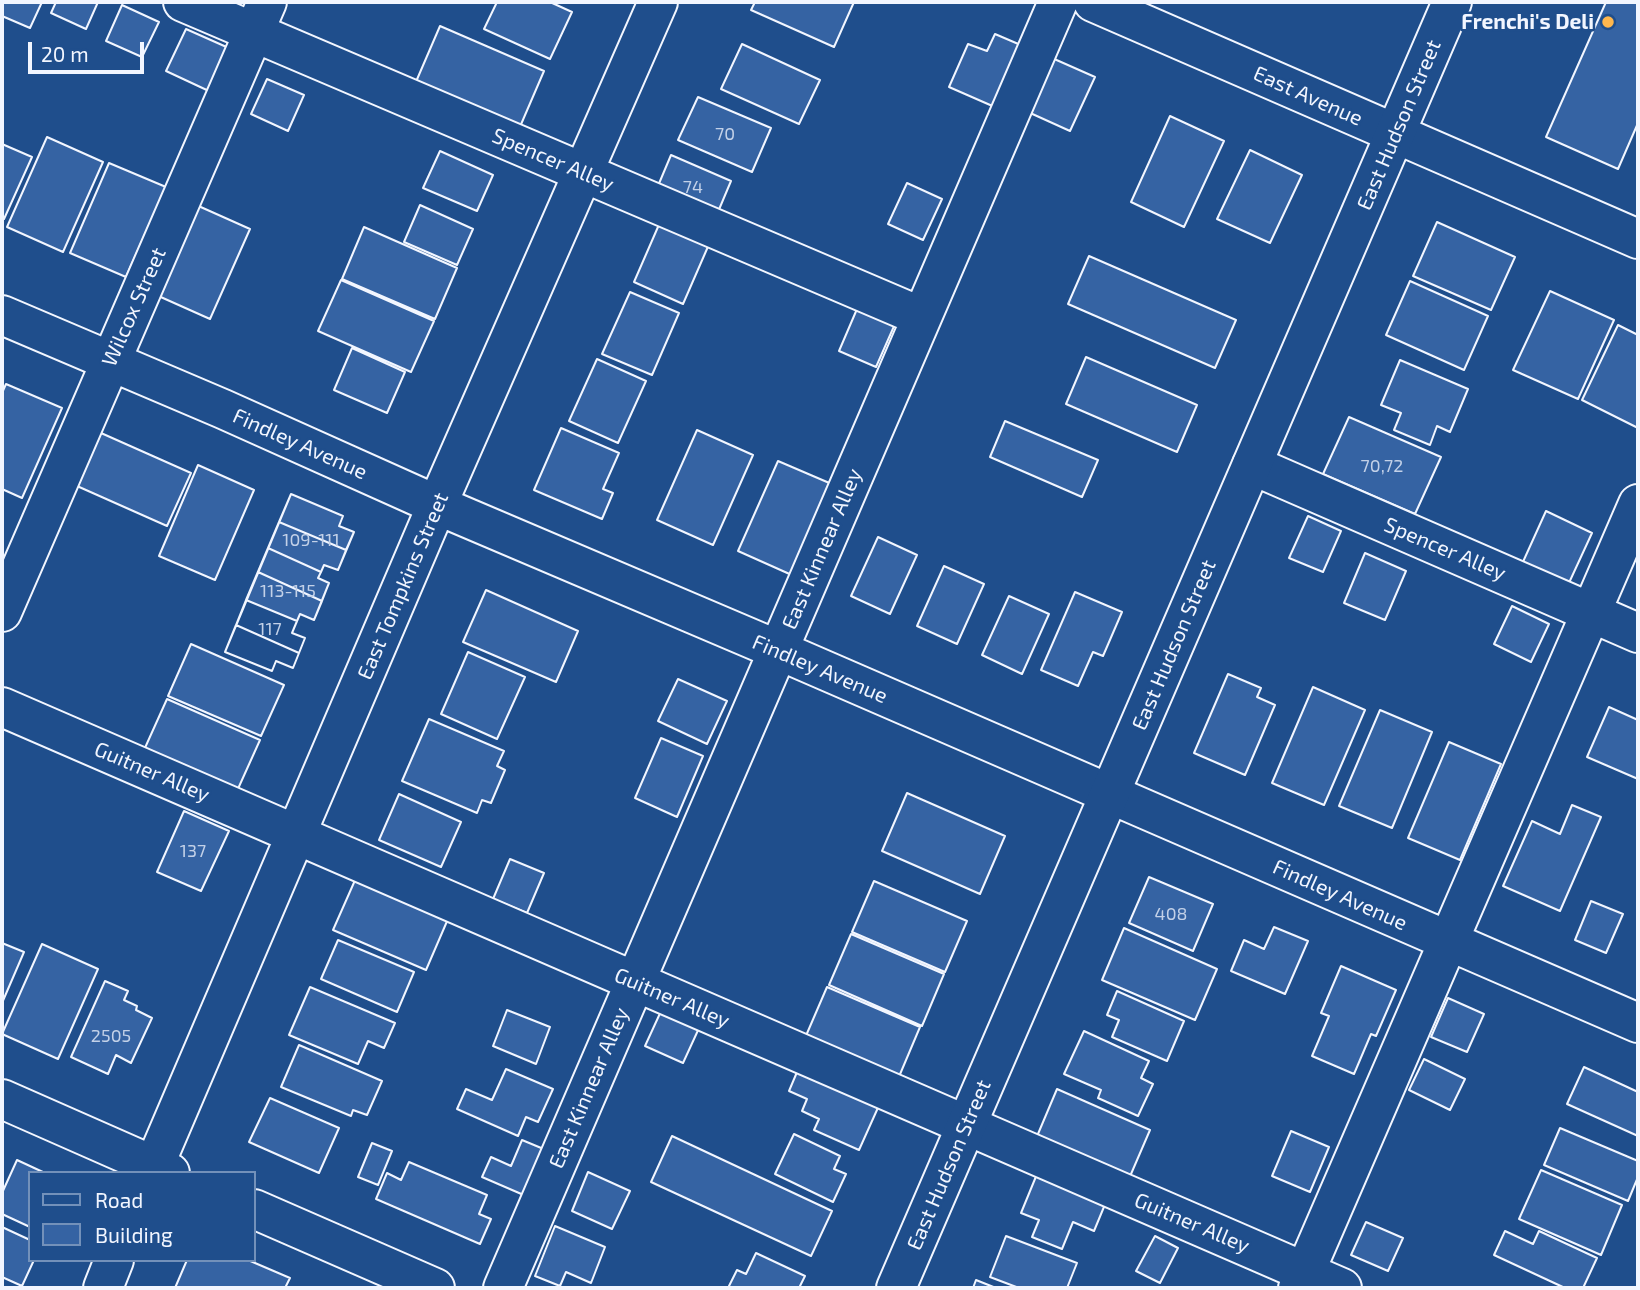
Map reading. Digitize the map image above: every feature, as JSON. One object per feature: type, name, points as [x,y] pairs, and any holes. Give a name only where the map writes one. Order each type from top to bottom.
[{"type":"street","name":"Spencer Alley","points":[[183,2],[260,17],[584,173],[922,317]]},
{"type":"street","name":"East Tompkins Street","points":[[158,1170],[296,834],[658,2]]},
{"type":"street","name":"East Kinnear Alley","points":[[502,1288],[1058,2]]},
{"type":"street","name":"East Avenue","points":[[1093,2],[1638,239]]},
{"type":"street","name":"East Hudson Street","points":[[896,1288],[1452,2]]},
{"type":"street","name":"Wilcox Street","points":[[2,612],[260,17]]},
{"type":"street","name":"Findley Avenue","points":[[2,315],[1638,1023]]},
{"type":"street","name":"Spencer Alley","points":[[1252,466],[1638,633]]},
{"type":"street","points":[[1301,1280],[1638,504]]},
{"type":"street","name":"Guitner Alley","points":[[2,707],[966,1125],[1301,1280],[1342,1288]]},
{"type":"street","points":[[2,1099],[158,1170]]},
{"type":"street","points":[[256,1210],[435,1288]]},
{"type":"street","points":[[103,1288],[113,1262]]},
{"type":"building","points":[[2,2],[42,2],[30,28],[2,16]]},
{"type":"building","points":[[56,2],[98,2],[86,29],[51,13]]},
{"type":"building","points":[[497,2],[550,2],[572,12],[550,59],[484,29]]},
{"type":"building","points":[[755,2],[854,2],[834,47],[751,10]]},
{"type":"building","points":[[1606,2],[1638,2],[1638,123],[1618,169],[1546,137]]},
{"type":"building","points":[[122,5],[159,22],[142,57],[106,41]]},
{"type":"building","points":[[440,26],[544,71],[516,136],[412,91]]},
{"type":"building","points":[[186,29],[231,49],[211,92],[166,71]]},
{"type":"building","points":[[995,34],[1023,46],[997,108],[949,87],[968,44],[987,51]]},
{"type":"building","points":[[742,44],[820,80],[799,124],[721,89]]},
{"type":"building","points":[[1052,58],[1095,77],[1070,131],[1028,112]]},
{"type":"building","points":[[267,79],[304,95],[288,131],[251,114]]},
{"type":"building","points":[[698,97],[771,128],[752,172],[678,140]]},
{"type":"building","points":[[1170,116],[1224,141],[1184,227],[1131,202]]},
{"type":"building","points":[[47,137],[103,162],[63,252],[7,227]]},
{"type":"building","points":[[2,144],[32,157],[4,219],[2,218]]},
{"type":"building","points":[[1250,150],[1302,175],[1270,243],[1217,219]]},
{"type":"building","points":[[440,151],[493,175],[477,211],[423,188]]},
{"type":"building","points":[[671,155],[731,181],[715,219],[655,193]]},
{"type":"building","points":[[109,163],[166,187],[126,277],[70,253]]},
{"type":"building","points":[[907,183],[942,199],[923,240],[888,224]]},
{"type":"building","points":[[194,204],[250,229],[210,319],[154,294]]},
{"type":"building","points":[[420,205],[473,229],[457,265],[404,242]]},
{"type":"building","points":[[661,220],[710,242],[683,304],[634,282]]},
{"type":"building","points":[[1437,222],[1515,257],[1491,310],[1413,276]]},
{"type":"building","points":[[364,227],[457,268],[435,319],[342,279]]},
{"type":"building","points":[[1089,256],[1236,320],[1215,368],[1068,304]]},
{"type":"building","points":[[341,280],[434,321],[411,372],[318,331]]},
{"type":"building","points":[[1410,281],[1488,316],[1464,370],[1386,335]]},
{"type":"building","points":[[1550,291],[1614,320],[1578,399],[1513,370]]},
{"type":"building","points":[[630,292],[679,313],[652,375],[602,354]]},
{"type":"building","points":[[857,309],[895,324],[876,367],[839,351]]},
{"type":"building","points":[[1618,325],[1638,335],[1638,428],[1582,400]]},
{"type":"building","points":[[352,348],[405,372],[387,413],[334,390]]},
{"type":"building","points":[[1086,357],[1197,405],[1177,452],[1066,404]]},
{"type":"building","points":[[597,359],[646,381],[618,443],[569,421]]},
{"type":"building","points":[[1400,360],[1468,389],[1450,432],[1437,426],[1430,445],[1394,430],[1401,413],[1381,405]]},
{"type":"building","points":[[6,384],[62,408],[22,498],[2,489],[2,393]]},
{"type":"building","points":[[1349,417],[1441,457],[1415,514],[1323,474]]},
{"type":"building","points":[[1005,421],[1098,460],[1082,497],[990,457]]},
{"type":"building","points":[[561,428],[619,453],[603,489],[613,493],[602,519],[534,490]]},
{"type":"building","points":[[697,430],[753,455],[713,545],[657,520]]},
{"type":"building","points":[[101,433],[191,473],[167,526],[77,486]]},
{"type":"building","points":[[778,461],[834,485],[794,576],[738,551]]},
{"type":"building","points":[[198,465],[254,490],[215,580],[159,556]]},
{"type":"building","points":[[291,494],[343,516],[339,526],[354,532],[338,570],[324,565],[318,578],[329,583],[314,620],[300,614],[292,633],[305,638],[293,668],[276,661],[272,671],[225,652]]},
{"type":"building","points":[[291,494],[343,516],[339,526],[354,532],[338,570],[324,565],[321,572],[268,548]]},
{"type":"building","points":[[291,494],[343,516],[339,526],[354,532],[346,550],[279,522]]},
{"type":"building","points":[[1546,511],[1592,533],[1568,585],[1522,564]]},
{"type":"building","points":[[1308,516],[1341,531],[1323,572],[1289,558]]},
{"type":"building","points":[[279,522],[346,550],[338,570],[324,565],[321,572],[268,548]]},
{"type":"building","points":[[878,537],[917,555],[890,614],[851,596]]},
{"type":"building","points":[[268,548],[321,572],[318,578],[329,583],[314,620],[300,614],[297,621],[246,600]]},
{"type":"building","points":[[268,548],[321,572],[318,578],[329,583],[322,601],[258,572]]},
{"type":"building","points":[[1365,553],[1406,571],[1385,620],[1344,603]]},
{"type":"building","points":[[944,566],[984,584],[957,644],[917,626]]},
{"type":"building","points":[[258,572],[322,601],[314,620],[300,614],[297,621],[246,600]]},
{"type":"building","points":[[486,590],[578,631],[556,682],[463,642]]},
{"type":"building","points":[[1075,592],[1122,612],[1103,656],[1093,652],[1078,686],[1041,670]]},
{"type":"building","points":[[1009,596],[1049,614],[1022,674],[982,655]]},
{"type":"building","points":[[246,600],[297,621],[292,633],[305,638],[299,653],[236,625]]},
{"type":"building","points":[[1512,606],[1549,624],[1531,662],[1494,644]]},
{"type":"building","points":[[236,625],[299,653],[293,668],[276,661],[272,671],[225,652]]},
{"type":"building","points":[[191,644],[284,685],[261,736],[168,696]]},
{"type":"building","points":[[468,652],[525,677],[497,739],[441,714]]},
{"type":"building","points":[[1228,674],[1261,688],[1257,697],[1275,705],[1245,775],[1194,753]]},
{"type":"building","points":[[678,679],[727,701],[707,744],[658,721]]},
{"type":"building","points":[[1313,687],[1365,710],[1324,805],[1272,783]]},
{"type":"building","points":[[167,699],[260,740],[237,791],[144,750]]},
{"type":"building","points":[[1609,707],[1638,720],[1638,779],[1587,757]]},
{"type":"building","points":[[1380,710],[1432,732],[1392,828],[1339,806]]},
{"type":"building","points":[[429,719],[504,751],[497,766],[505,770],[491,803],[482,800],[477,813],[402,781]]},
{"type":"building","points":[[661,738],[703,756],[677,817],[635,798]]},
{"type":"building","points":[[1449,742],[1501,764],[1460,860],[1408,838]]},
{"type":"building","points":[[907,793],[1005,836],[980,894],[882,851]]},
{"type":"building","points":[[399,794],[461,822],[441,867],[379,840]]},
{"type":"building","points":[[1572,805],[1601,817],[1560,911],[1503,886],[1532,821],[1560,834]]},
{"type":"building","points":[[184,811],[229,831],[201,891],[157,872]]},
{"type":"building","points":[[510,859],[544,873],[527,913],[493,899]]},
{"type":"building","points":[[1149,877],[1213,904],[1193,951],[1129,923]]},
{"type":"building","points":[[356,878],[448,919],[426,970],[333,930]]},
{"type":"building","points":[[874,881],[967,921],[945,972],[852,932]]},
{"type":"building","points":[[1591,901],[1623,914],[1606,953],[1575,940]]},
{"type":"building","points":[[1274,927],[1308,941],[1285,994],[1231,971],[1244,940],[1264,949]]},
{"type":"building","points":[[1124,928],[1217,969],[1195,1020],[1102,980]]},
{"type":"building","points":[[851,934],[944,974],[922,1026],[829,985]]},
{"type":"building","points":[[338,940],[414,972],[397,1012],[321,979]]},
{"type":"building","points":[[2,943],[24,952],[2,1003]]},
{"type":"building","points":[[42,944],[98,969],[58,1059],[2,1034]]},
{"type":"building","points":[[1341,966],[1396,990],[1376,1036],[1371,1034],[1354,1074],[1312,1056],[1329,1016],[1321,1013]]},
{"type":"building","points":[[105,981],[128,991],[124,1000],[152,1018],[131,1063],[116,1055],[108,1074],[71,1057]]},
{"type":"building","points":[[310,987],[395,1023],[384,1048],[368,1041],[358,1064],[289,1035]]},
{"type":"building","points":[[827,987],[920,1027],[898,1079],[805,1038]]},
{"type":"building","points":[[1117,991],[1184,1021],[1167,1061],[1112,1037],[1119,1020],[1107,1015]]},
{"type":"building","points":[[1448,998],[1484,1014],[1467,1052],[1431,1037]]},
{"type":"building","points":[[662,1009],[700,1026],[683,1063],[645,1046]]},
{"type":"building","points":[[507,1010],[550,1027],[536,1064],[493,1046]]},
{"type":"building","points":[[1084,1031],[1149,1061],[1141,1078],[1153,1084],[1138,1116],[1098,1098],[1101,1090],[1064,1074]]},
{"type":"building","points":[[299,1045],[382,1081],[367,1115],[353,1110],[351,1116],[281,1087]]},
{"type":"building","points":[[1424,1059],[1465,1079],[1450,1110],[1409,1090]]},
{"type":"building","points":[[800,1065],[881,1101],[859,1150],[814,1130],[819,1119],[802,1111],[807,1099],[789,1091]]},
{"type":"building","points":[[1584,1067],[1638,1092],[1638,1136],[1567,1104]]},
{"type":"building","points":[[506,1069],[553,1089],[538,1122],[526,1117],[518,1136],[457,1109],[466,1089],[492,1100]]},
{"type":"building","points":[[1057,1089],[1150,1130],[1128,1181],[1035,1141]]},
{"type":"building","points":[[270,1098],[339,1128],[319,1173],[249,1142]]},
{"type":"building","points":[[1560,1128],[1638,1161],[1638,1177],[1628,1201],[1544,1165]]},
{"type":"building","points":[[1291,1131],[1329,1147],[1310,1192],[1272,1176]]},
{"type":"building","points":[[794,1134],[840,1156],[834,1169],[846,1174],[833,1202],[775,1174]]},
{"type":"building","points":[[672,1136],[832,1211],[811,1256],[651,1182]]},
{"type":"building","points":[[522,1140],[546,1150],[526,1196],[482,1177],[491,1157],[511,1166]]},
{"type":"building","points":[[372,1143],[392,1151],[378,1185],[358,1177]]},
{"type":"building","points":[[17,1160],[41,1171],[28,1171],[28,1226],[2,1214],[2,1193]]},
{"type":"building","points":[[409,1162],[487,1195],[479,1214],[491,1219],[480,1244],[376,1199],[387,1173],[401,1180]]},
{"type":"building","points":[[1541,1170],[1622,1205],[1601,1255],[1519,1219]]},
{"type":"building","points":[[588,1172],[630,1191],[612,1229],[572,1211]]},
{"type":"building","points":[[1037,1174],[1106,1202],[1094,1231],[1073,1222],[1062,1249],[1032,1237],[1039,1220],[1021,1213]]},
{"type":"building","points":[[1366,1222],[1403,1238],[1388,1271],[1351,1255]]},
{"type":"building","points":[[555,1226],[605,1247],[591,1283],[566,1272],[560,1286],[535,1276]]},
{"type":"building","points":[[2,1227],[28,1239],[28,1262],[33,1262],[22,1286],[2,1277]]},
{"type":"building","points":[[1505,1231],[1533,1244],[1539,1231],[1597,1258],[1583,1288],[1565,1288],[1494,1255]]},
{"type":"building","points":[[1006,1236],[1077,1263],[1067,1288],[1019,1288],[990,1277]]},
{"type":"building","points":[[1155,1236],[1178,1248],[1160,1283],[1136,1271]]},
{"type":"building","points":[[756,1253],[805,1276],[799,1288],[728,1288],[737,1270],[746,1274]]},
{"type":"building","points":[[186,1262],[253,1262],[290,1278],[285,1288],[175,1288]]},
{"type":"building","points":[[976,1280],[996,1288],[973,1288]]},
{"type":"place","name":"Frenchi's Deli","points":[[1608,22]]}]
